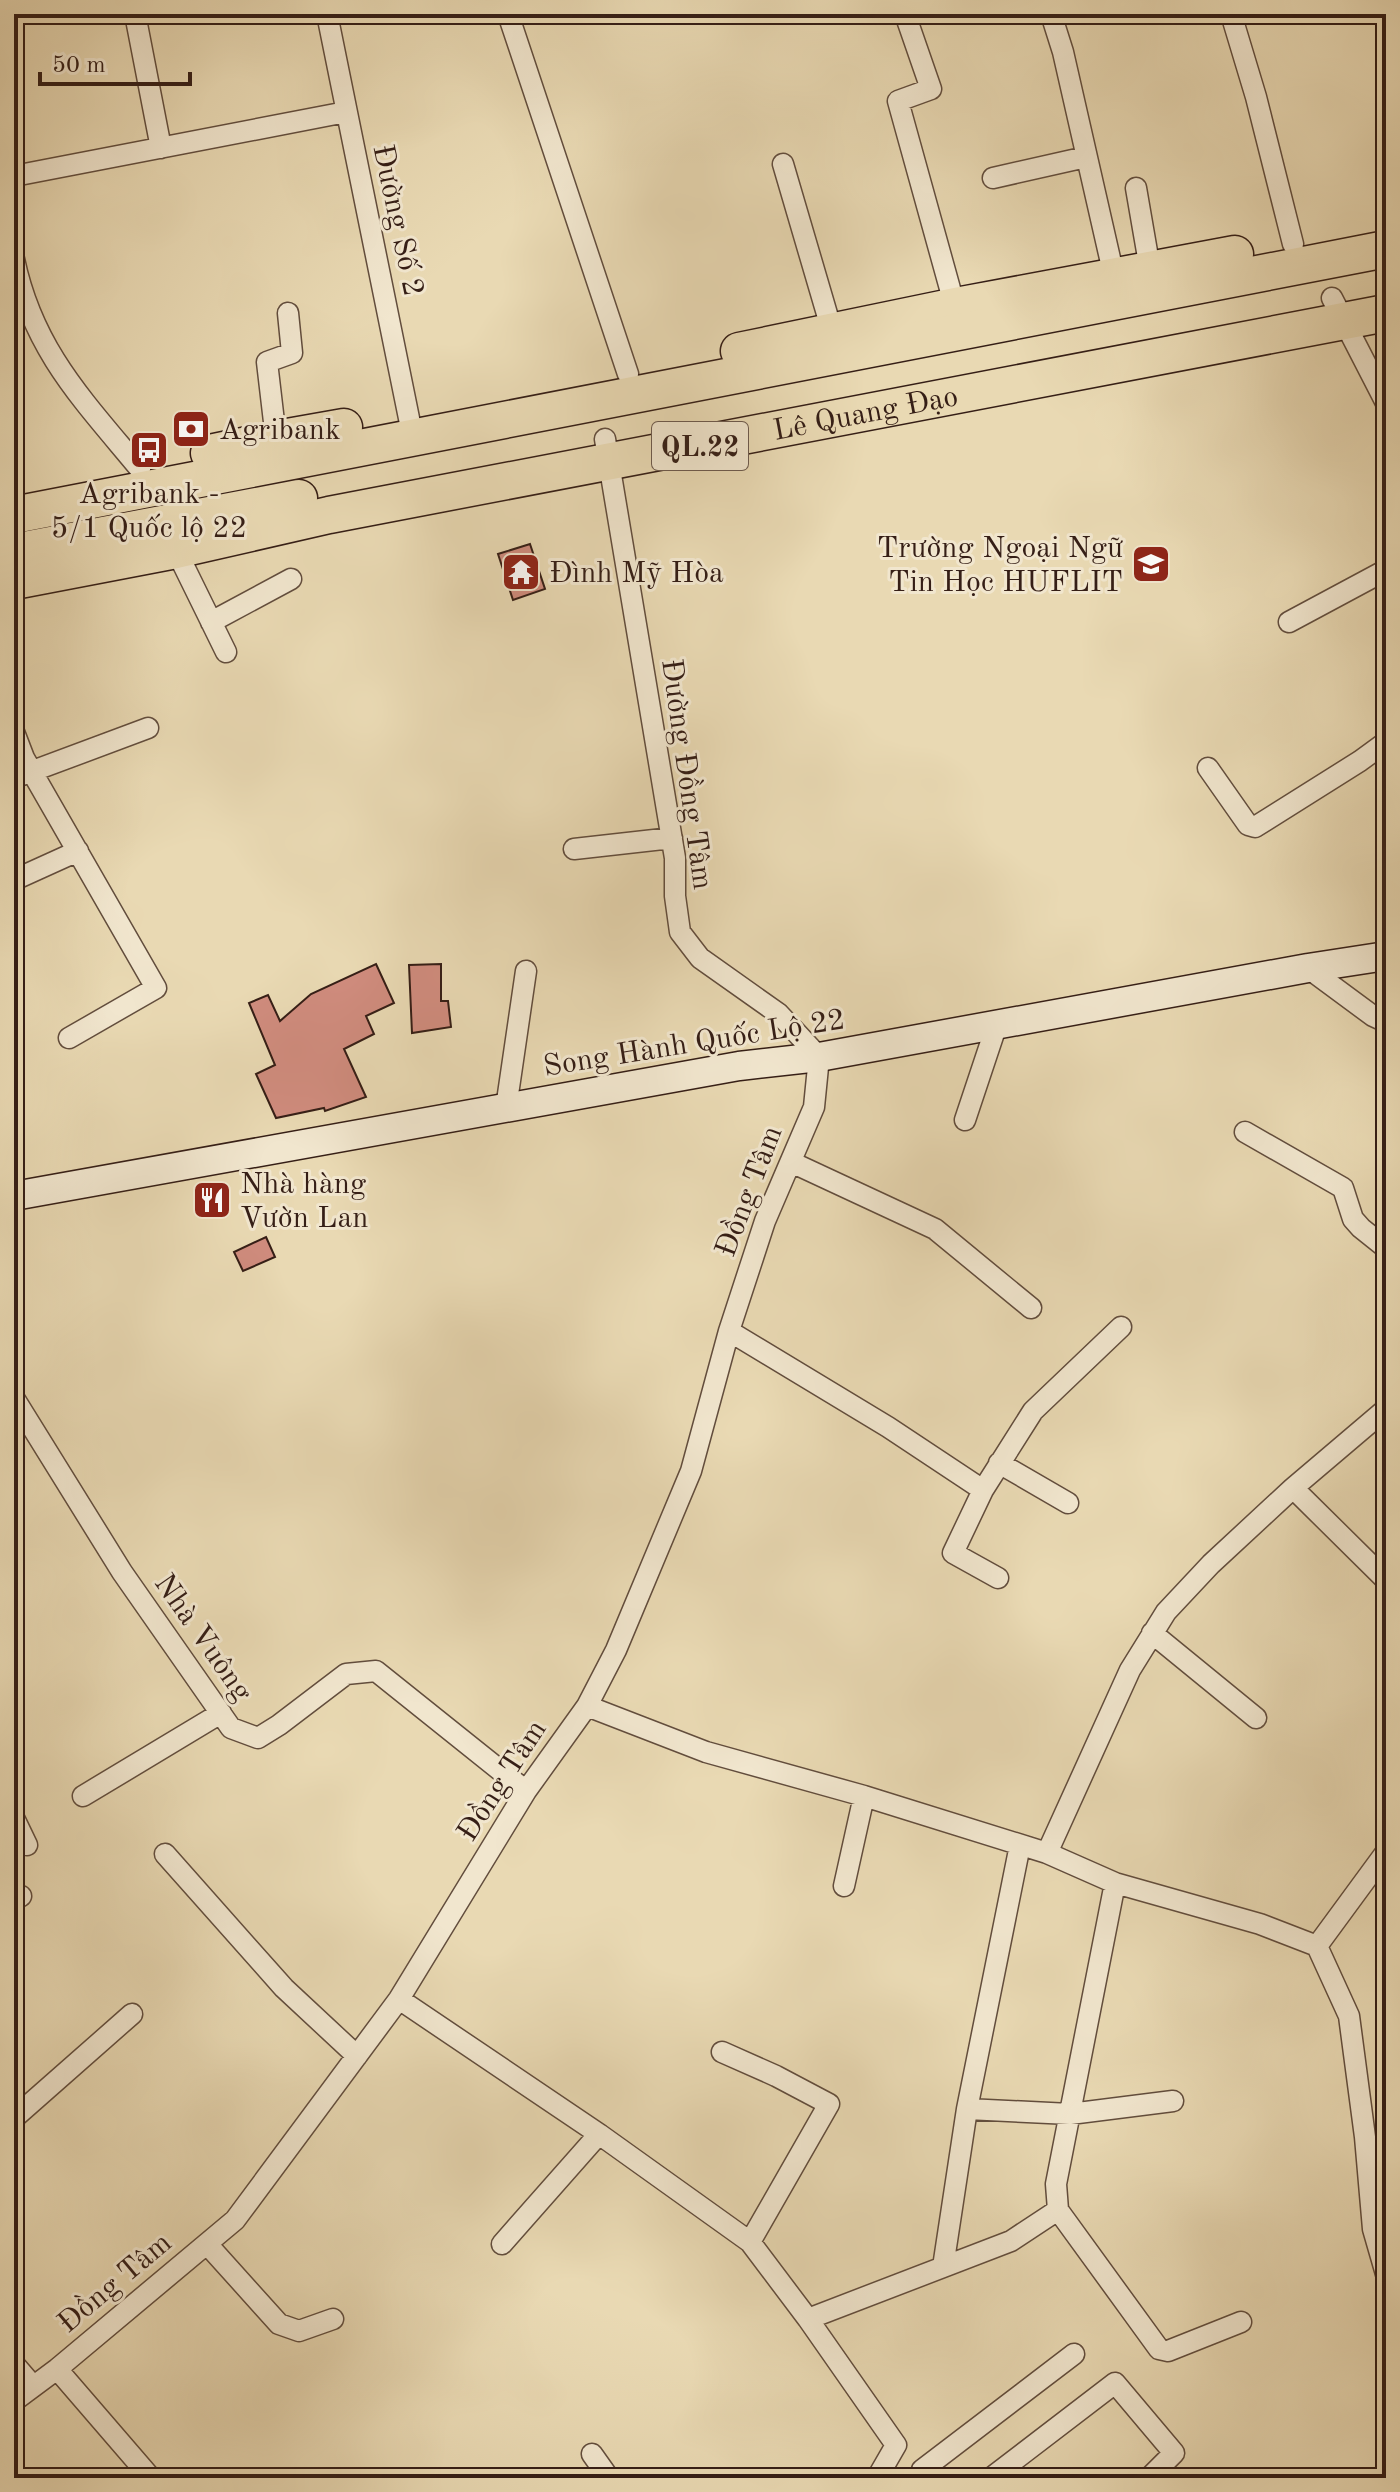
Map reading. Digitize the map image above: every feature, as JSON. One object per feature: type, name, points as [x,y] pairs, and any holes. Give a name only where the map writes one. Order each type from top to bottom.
[{"type":"highway","name":"Lê Quang Đạo","points":[[14,515],[411,427],[628,374],[832,331],[958,320],[1114,276],[1386,227]]},
{"type":"highway","name":"Lê Quang Đạo","points":[[14,492],[140,469],[276,439],[411,427],[958,320],[1386,249]]},
{"type":"highway","name":"Lê Quang Đạo","points":[[14,581],[170,537],[1338,310],[1386,288]]},
{"type":"highway","name":"Lê Quang Đạo","points":[[1338,310],[1386,313]]},
{"type":"highway","name":"Lê Quang Đạo","points":[[14,552],[170,537]]},
{"type":"street","points":[[135,14],[161,148]]},
{"type":"street","name":"Đường Số 2","points":[[327,14],[411,427]]},
{"type":"street","points":[[508,14],[628,374]]},
{"type":"street","points":[[905,14],[931,89],[898,101],[958,320]]},
{"type":"street","points":[[1051,14],[1063,52],[1114,276]]},
{"type":"street","points":[[1231,14],[1256,97],[1293,244]]},
{"type":"street","points":[[14,176],[346,112]]},
{"type":"street","points":[[993,178],[1086,157]]},
{"type":"street","points":[[783,164],[832,331]]},
{"type":"street","points":[[1136,188],[1150,269]]},
{"type":"street","points":[[14,259],[28,312],[47,349],[71,386],[140,469]]},
{"type":"street","points":[[1338,310],[1386,403]]},
{"type":"street","points":[[276,439],[267,362],[292,353],[288,313]]},
{"type":"street","name":"Đường Đồng Tâm","points":[[608,451],[675,858],[675,896],[680,932],[700,958],[779,1014],[819,1057]]},
{"type":"street","points":[[170,537],[226,652]]},
{"type":"street","points":[[1289,622],[1386,570]]},
{"type":"street","points":[[211,622],[291,579]]},
{"type":"street","points":[[23,775],[148,728]]},
{"type":"street","points":[[14,732],[23,775],[78,851],[156,988],[69,1038]]},
{"type":"street","points":[[1208,768],[1248,825],[1255,827],[1386,742]]},
{"type":"street","points":[[574,849],[672,838]]},
{"type":"street","points":[[14,880],[78,851]]},
{"type":"street","name":"Song Hành Quốc Lộ 22","points":[[14,1196],[739,1066],[819,1057],[1386,956]]},
{"type":"street","points":[[1308,968],[1373,1016],[1386,1022]]},
{"type":"street","points":[[506,1108],[526,971]]},
{"type":"street","points":[[965,1120],[997,1024]]},
{"type":"street","name":"Đồng Tâm","points":[[14,2401],[57,2369],[235,2220],[399,1999],[526,1791],[587,1706],[616,1650],[691,1471],[729,1331],[765,1221],[814,1107],[819,1057]]},
{"type":"street","points":[[1245,1132],[1343,1188],[1353,1219],[1386,1248]]},
{"type":"street","points":[[791,1162],[935,1229],[1031,1308]]},
{"type":"street","points":[[998,1578],[953,1553],[983,1490],[1033,1411],[1121,1327]]},
{"type":"street","points":[[729,1331],[888,1427],[983,1490]]},
{"type":"street","name":"Nhà Vuông","points":[[14,1398],[122,1572],[231,1728],[258,1738],[346,1674],[376,1671],[526,1791]]},
{"type":"street","points":[[1047,1853],[1130,1670],[1152,1633],[1186,1588],[1293,1488],[1386,1409]]},
{"type":"street","points":[[999,1463],[1068,1503]]},
{"type":"street","points":[[1293,1488],[1386,1580]]},
{"type":"street","points":[[1152,1633],[1256,1718]]},
{"type":"street","points":[[587,1706],[706,1752],[864,1796],[1047,1853],[1115,1883],[1260,1924],[1317,1946],[1349,2016],[1386,2274]]},
{"type":"street","points":[[83,1796],[221,1713]]},
{"type":"street","points":[[844,1886],[864,1796]]},
{"type":"street","points":[[14,1818],[27,1845]]},
{"type":"street","points":[[943,2267],[967,2109],[1020,1845]]},
{"type":"street","points":[[1317,1946],[1386,1852]]},
{"type":"street","points":[[165,1854],[284,1988],[357,2056]]},
{"type":"street","points":[[1115,1883],[1056,2184],[1058,2210],[1159,2349],[1168,2351],[1241,2322]]},
{"type":"street","points":[[399,1999],[599,2134],[750,2242],[896,2445],[926,2474],[1074,2354]]},
{"type":"street","points":[[14,2118],[132,2014]]},
{"type":"street","points":[[722,2052],[829,2104],[750,2242]]},
{"type":"street","points":[[967,2109],[1070,2114],[1173,2101]]},
{"type":"street","points":[[502,2244],[599,2134]]},
{"type":"street","points":[[808,2319],[1011,2241],[1058,2210]]},
{"type":"street","points":[[207,2244],[279,2324],[299,2331],[333,2319]]},
{"type":"street","points":[[14,2364],[33,2386]]},
{"type":"street","points":[[57,2369],[151,2478]]},
{"type":"street","points":[[991,2478],[1121,2378],[1174,2453],[1149,2478]]},
{"type":"street","points":[[877,2478],[896,2445]]},
{"type":"street","points":[[592,2454],[609,2478]]},
{"type":"building","name":"Đình Mỹ Hòa","points":[[530,544],[545,589],[513,600],[498,554]]},
{"type":"building","points":[[376,964],[394,1003],[366,1016],[374,1034],[344,1049],[366,1097],[325,1111],[324,1108],[276,1118],[256,1074],[275,1065],[249,1003],[268,995],[280,1021],[311,994]]},
{"type":"building","points":[[441,964],[441,1001],[448,1001],[451,1027],[412,1033],[409,965]]},
{"type":"building","points":[[266,1237],[275,1257],[243,1271],[234,1252]]},
{"type":"place","name":"Agribank","points":[[191,429]]},
{"type":"place","name":"Agribank - 5/1 Quốc lộ 22","points":[[149,450]]},
{"type":"place","name":"Trường Ngoại Ngữ Tin Học HUFLIT","points":[[1151,564]]},
{"type":"place","name":"Đình Mỹ Hòa","points":[[521,572]]},
{"type":"place","name":"Nhà hàng Vườn Lan","points":[[212,1200]]}]
